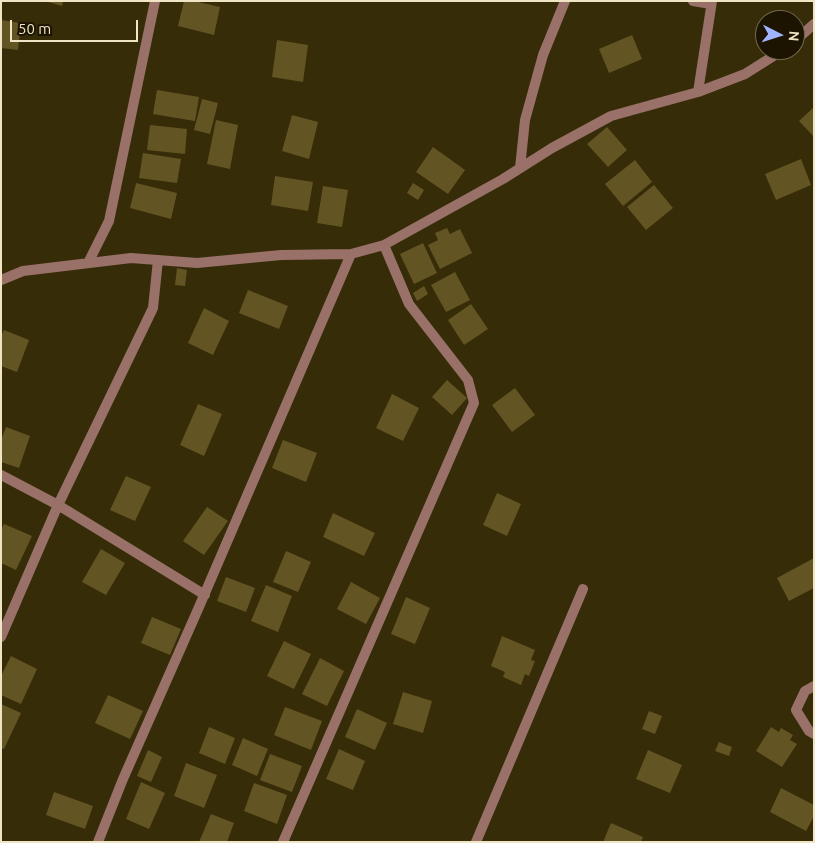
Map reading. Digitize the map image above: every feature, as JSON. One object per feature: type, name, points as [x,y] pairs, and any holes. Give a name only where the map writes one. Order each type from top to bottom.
[{"type":"street","points":[[88,263],[109,221],[155,1]]},
{"type":"street","points":[[520,168],[525,120],[543,55],[565,1]]},
{"type":"street","points":[[693,1],[711,2],[698,92]]},
{"type":"street","points":[[1,280],[23,271],[131,258],[197,263],[281,255],[351,254],[384,245],[503,180],[552,148],[611,116],[698,92],[745,74],[767,60]]},
{"type":"street","points":[[283,842],[474,403],[468,380],[409,304],[384,245]]},
{"type":"street","points":[[98,842],[123,779],[205,595],[351,254]]},
{"type":"street","points":[[1,637],[58,505],[152,308],[158,260]]},
{"type":"street","points":[[1,475],[58,505],[205,595]]},
{"type":"street","points":[[476,842],[583,589]]},
{"type":"street","points":[[814,686],[805,691],[796,710],[809,731],[814,734]]},
{"type":"building","points":[[45,1],[63,1],[62,6]]},
{"type":"building","points":[[184,1],[194,1],[220,7],[214,35],[178,26]]},
{"type":"building","points":[[1,20],[21,23],[18,50],[1,48]]},
{"type":"building","points":[[632,35],[642,59],[609,73],[599,49]]},
{"type":"building","points":[[277,40],[308,45],[303,82],[272,77]]},
{"type":"building","points":[[157,90],[199,97],[195,121],[153,114]]},
{"type":"building","points":[[202,99],[218,103],[210,134],[194,130]]},
{"type":"building","points":[[814,107],[814,137],[799,121]]},
{"type":"building","points":[[292,115],[318,122],[309,159],[282,151]]},
{"type":"building","points":[[216,120],[238,125],[230,169],[207,164]]},
{"type":"building","points":[[150,125],[187,129],[185,154],[147,150]]},
{"type":"building","points":[[607,127],[627,150],[608,167],[587,144]]},
{"type":"building","points":[[433,147],[465,170],[448,194],[416,172]]},
{"type":"building","points":[[143,153],[181,159],[177,183],[139,178]]},
{"type":"building","points":[[801,159],[811,185],[776,200],[765,174]]},
{"type":"building","points":[[635,160],[652,182],[623,206],[605,184]]},
{"type":"building","points":[[275,176],[313,182],[308,211],[271,205]]},
{"type":"building","points":[[136,183],[177,193],[171,219],[130,208]]},
{"type":"building","points":[[413,183],[424,190],[418,200],[407,193]]},
{"type":"building","points":[[654,185],[673,208],[646,230],[627,207]]},
{"type":"building","points":[[323,186],[348,190],[342,227],[317,223]]},
{"type":"building","points":[[447,228],[450,234],[460,229],[472,253],[440,269],[428,245],[438,240],[435,233]]},
{"type":"building","points":[[423,243],[437,273],[414,284],[400,254]]},
{"type":"building","points":[[177,268],[187,270],[185,286],[175,285]]},
{"type":"building","points":[[455,272],[470,300],[446,312],[431,285]]},
{"type":"building","points":[[424,286],[428,294],[417,301],[413,293]]},
{"type":"building","points":[[248,290],[288,306],[279,329],[239,313]]},
{"type":"building","points":[[471,304],[488,329],[464,345],[448,320]]},
{"type":"building","points":[[204,308],[229,321],[213,355],[188,343]]},
{"type":"building","points":[[4,330],[29,340],[17,372],[1,366],[1,336]]},
{"type":"building","points":[[447,380],[467,398],[452,415],[432,397]]},
{"type":"building","points":[[515,388],[535,415],[512,432],[492,405]]},
{"type":"building","points":[[392,394],[419,408],[403,441],[376,428]]},
{"type":"building","points":[[198,404],[222,414],[204,456],[180,445]]},
{"type":"building","points":[[6,427],[30,436],[19,468],[1,462],[1,440]]},
{"type":"building","points":[[283,440],[317,453],[306,482],[272,468]]},
{"type":"building","points":[[126,476],[151,487],[135,521],[110,510]]},
{"type":"building","points":[[497,493],[521,504],[507,536],[483,525]]},
{"type":"building","points":[[207,507],[228,521],[204,555],[183,541]]},
{"type":"building","points":[[333,513],[375,533],[364,556],[323,537]]},
{"type":"building","points":[[4,524],[32,536],[16,570],[1,563],[1,530]]},
{"type":"building","points":[[101,549],[125,563],[106,595],[82,582]]},
{"type":"building","points":[[286,551],[311,562],[298,592],[273,582]]},
{"type":"building","points":[[814,558],[814,588],[789,601],[777,578]]},
{"type":"building","points":[[226,577],[255,588],[246,612],[217,601]]},
{"type":"building","points":[[351,582],[380,598],[366,624],[337,609]]},
{"type":"building","points":[[266,585],[292,596],[278,632],[251,621]]},
{"type":"building","points":[[406,597],[430,608],[415,644],[391,634]]},
{"type":"building","points":[[152,617],[181,629],[170,655],[141,643]]},
{"type":"building","points":[[502,636],[535,650],[531,660],[535,661],[529,676],[525,674],[521,685],[503,677],[505,672],[491,666]]},
{"type":"building","points":[[284,641],[311,654],[294,689],[267,676]]},
{"type":"building","points":[[11,656],[37,669],[21,704],[1,695],[1,676]]},
{"type":"building","points":[[320,658],[344,671],[327,706],[302,694]]},
{"type":"building","points":[[403,692],[432,701],[423,733],[393,724]]},
{"type":"building","points":[[108,695],[143,711],[130,739],[95,723]]},
{"type":"building","points":[[1,704],[21,713],[4,749],[1,748]]},
{"type":"building","points":[[285,707],[322,721],[311,750],[274,735]]},
{"type":"building","points":[[357,709],[387,723],[375,750],[345,737]]},
{"type":"building","points":[[649,711],[662,716],[655,734],[642,729]]},
{"type":"building","points":[[209,727],[235,738],[225,764],[199,753]]},
{"type":"building","points":[[771,727],[779,732],[781,728],[793,735],[790,740],[797,744],[782,767],[756,751]]},
{"type":"building","points":[[243,738],[268,749],[257,776],[232,765]]},
{"type":"building","points":[[719,742],[732,747],[729,756],[715,751]]},
{"type":"building","points":[[339,749],[365,761],[353,790],[326,779]]},
{"type":"building","points":[[148,750],[162,757],[151,782],[137,776]]},
{"type":"building","points":[[648,750],[682,765],[670,793],[636,779]]},
{"type":"building","points":[[270,754],[302,766],[292,792],[260,780]]},
{"type":"building","points":[[186,763],[217,775],[204,808],[174,796]]},
{"type":"building","points":[[141,782],[165,793],[149,829],[126,819]]},
{"type":"building","points":[[254,783],[287,795],[277,824],[244,811]]},
{"type":"building","points":[[781,788],[814,805],[814,816],[806,831],[770,812]]},
{"type":"building","points":[[54,792],[93,806],[85,829],[46,815]]},
{"type":"building","points":[[211,814],[234,823],[227,842],[199,842]]},
{"type":"building","points":[[611,823],[643,837],[641,842],[603,842]]}]
